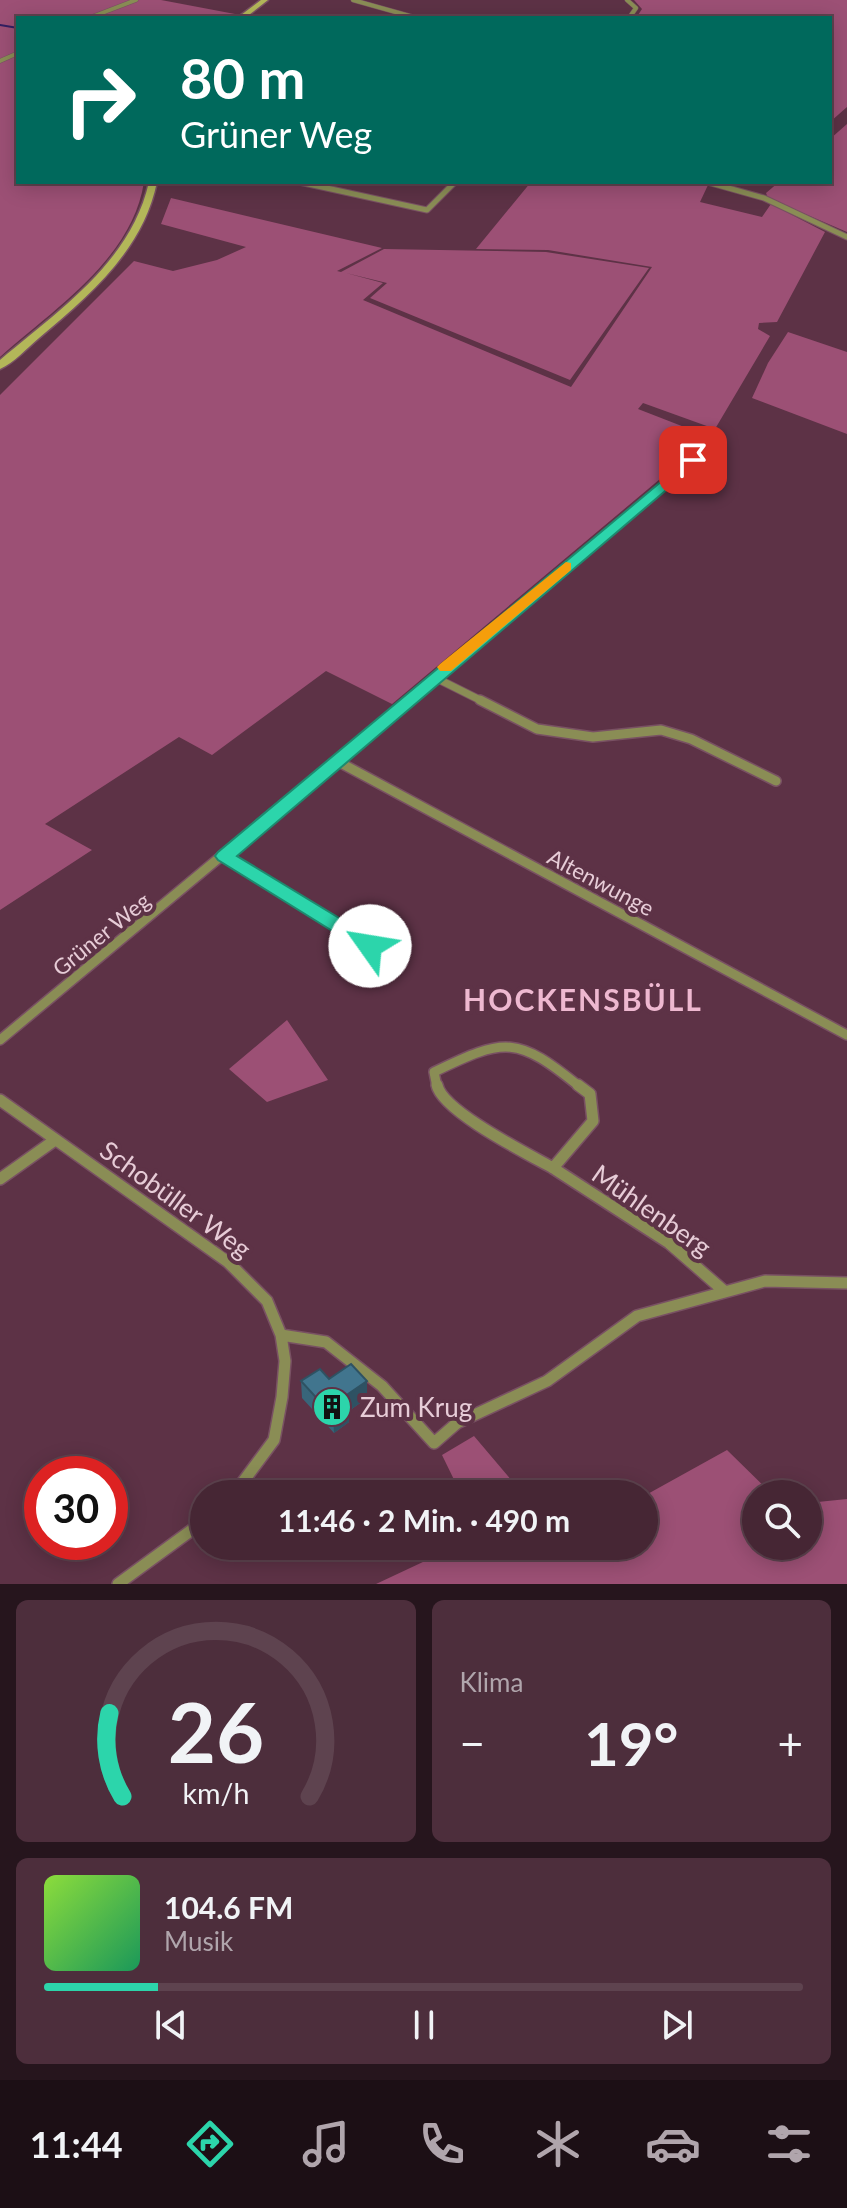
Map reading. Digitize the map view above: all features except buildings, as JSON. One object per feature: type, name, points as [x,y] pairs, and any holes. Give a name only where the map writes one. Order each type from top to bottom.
[{"type":"main road","points":[[244,16],[265,0]]},
{"type":"main road","points":[[0,366],[117,260],[142,223],[152,184]]},
{"type":"street","points":[[94,16],[136,0]]},
{"type":"street","points":[[353,0],[410,16]]},
{"type":"street","points":[[627,0],[636,8],[630,16]]},
{"type":"street","points":[[308,184],[427,210],[453,184]]},
{"type":"street","points":[[714,184],[776,203],[847,237]]},
{"type":"street","name":"Grüner Weg","points":[[0,1040],[225,856],[693,460]]},
{"type":"street","points":[[434,677],[537,729],[593,737],[661,730],[691,739],[776,781]]},
{"type":"street","name":"Altenwunge","points":[[337,761],[847,1035]]},
{"type":"street","points":[[225,856],[370,946]]},
{"type":"street","name":"Mühlenberg","points":[[553,1168],[593,1121],[590,1094],[544,1060],[509,1044],[434,1072],[438,1092],[467,1118],[553,1168],[669,1243],[724,1291]]},
{"type":"street","name":"Schobüller Weg","points":[[0,1100],[228,1262],[267,1301],[281,1335],[285,1361],[274,1440],[244,1480]]},
{"type":"street","points":[[0,1179],[55,1140]]},
{"type":"street","points":[[281,1335],[326,1342],[382,1386],[434,1443],[457,1423],[547,1381],[637,1316],[765,1281],[847,1283]]},
{"type":"street","points":[[118,1584],[190,1531]]},
{"type":"shaded area","points":[[0,0],[161,0],[235,14],[16,16],[16,184],[144,184],[137,210],[108,258],[67,300],[0,357]]},
{"type":"shaded area","points":[[634,0],[847,0],[847,107],[832,120],[832,16],[637,16],[642,9]]},
{"type":"shaded area","points":[[847,124],[847,232],[768,198],[766,193],[777,184],[832,184],[832,137]]},
{"type":"shaded area","points":[[529,184],[705,184],[708,185],[700,202],[762,217],[771,204],[825,232],[777,322],[759,323],[758,329],[770,336],[715,429],[643,403],[638,409],[710,437],[392,704],[326,671],[212,755],[179,737],[45,824],[92,850],[0,910],[0,395],[134,261],[173,271],[217,260],[246,247],[161,224],[171,198],[382,248],[337,271],[341,272],[384,249],[546,252],[649,268],[570,380],[370,298],[387,283],[346,273],[383,283],[363,300],[571,387],[652,267],[548,250],[476,249]]},
{"type":"shaded area","points":[[788,332],[847,352],[847,434],[752,398],[768,363]]},
{"type":"shaded area","points":[[287,1020],[328,1080],[267,1102],[229,1069]]},
{"type":"shaded area","points":[[474,1436],[511,1480],[454,1480],[442,1455]]},
{"type":"shaded area","points":[[727,1450],[758,1480],[742,1480],[742,1560],[822,1560],[822,1502],[847,1499],[847,1584],[376,1584],[427,1560],[658,1560],[658,1488]]},
{"type":"waterway","points":[[0,25],[16,28]]},
{"type":"slow traffic","points":[[446,667],[566,566]]},
{"type":"place","name":"Zum Krug","points":[[332,1407]]},
{"type":"district","name":"HOCKENSBÜLL","points":[[583,999]]},
{"type":"route","points":[[370,946],[225,856],[693,460]]}]
